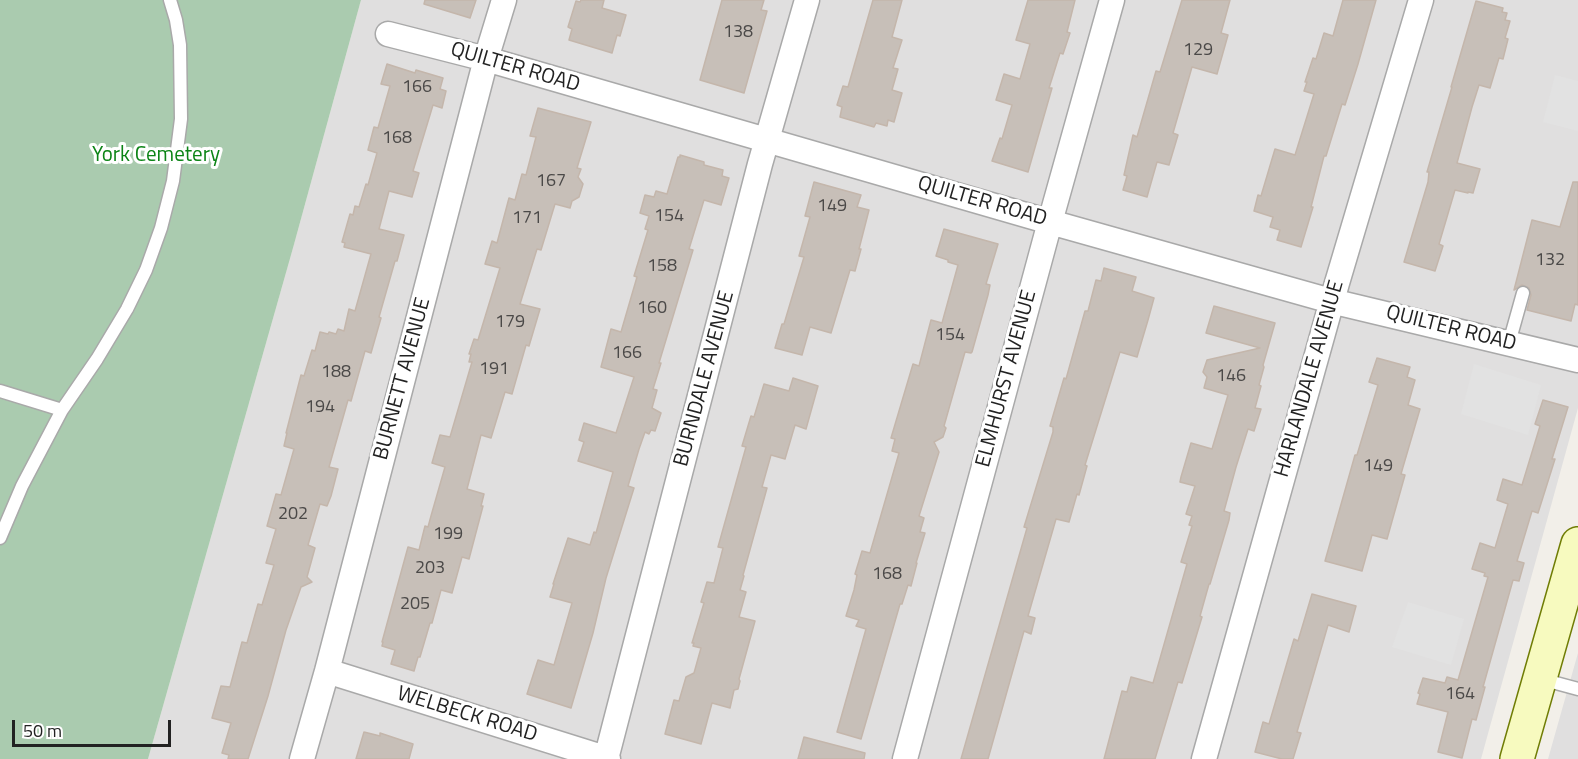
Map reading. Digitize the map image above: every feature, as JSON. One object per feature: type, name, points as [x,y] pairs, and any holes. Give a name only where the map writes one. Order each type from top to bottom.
[{"type":"main road","points":[[1521,756],[1540,679],[1571,595],[1578,544]]},
{"type":"street","name":"BURNETT AVENUE","points":[[302,759],[327,671],[486,59],[504,0]]},
{"type":"street","name":"BURNDALE AVENUE","points":[[607,759],[766,140],[807,0]]},
{"type":"street","name":"ELMHURST AVENUE","points":[[905,759],[1112,0]]},
{"type":"street","name":"HARLANDALE AVENUE","points":[[1203,759],[1331,301],[1421,0]]},
{"type":"street","name":"QUILTER ROAD","points":[[388,34],[486,59],[1331,301],[1578,360]]},
{"type":"street","name":"WELBECK ROAD","points":[[327,671],[607,759]]},
{"type":"lane","points":[[0,538],[22,486],[62,410],[127,309],[146,270],[161,228],[173,182],[181,119],[180,45],[170,0]]},
{"type":"lane","points":[[1509,343],[1523,293]]},
{"type":"lane","points":[[0,392],[62,410]]},
{"type":"lane","points":[[1540,679],[1578,689]]},
{"type":"shaded area","points":[[361,0],[1578,0],[1578,408],[1481,759],[148,759]]},
{"type":"shaded area","points":[[1555,75],[1578,81],[1578,131],[1543,122]]},
{"type":"shaded area","points":[[1474,364],[1541,385],[1528,435],[1461,414]]},
{"type":"shaded area","points":[[1408,602],[1464,619],[1451,665],[1392,647]]},
{"type":"shaded area","points":[[1578,653],[1578,759],[1548,759]]},
{"type":"green space","name":"York Cemetery","points":[[0,0],[361,0],[148,759],[0,759]]},
{"type":"building","points":[[425,0],[476,0],[470,18],[424,4]]},
{"type":"building","points":[[604,0],[602,8],[626,15],[612,53],[569,40],[572,29],[568,27],[576,1]]},
{"type":"building","points":[[722,0],[764,0],[761,10],[767,11],[744,93],[700,80]]},
{"type":"building","points":[[873,0],[902,0],[892,37],[902,40],[893,68],[898,69],[892,90],[902,93],[894,122],[888,120],[887,126],[876,123],[874,127],[840,117],[842,107],[837,105],[843,86],[848,87]]},
{"type":"building","points":[[1028,0],[1075,0],[1067,32],[1070,33],[1063,54],[1060,53],[1049,88],[1052,88],[1028,172],[992,161],[1000,138],[1002,139],[1012,105],[996,100],[1004,74],[1020,79],[1030,44],[1016,40]]},
{"type":"building","points":[[1182,0],[1230,0],[1221,33],[1228,35],[1217,74],[1192,67],[1173,133],[1178,135],[1169,165],[1157,162],[1147,197],[1123,190],[1127,176],[1124,175],[1133,135],[1137,137],[1156,71],[1160,72]]},
{"type":"building","points":[[1343,0],[1376,0],[1345,105],[1342,104],[1326,156],[1324,156],[1311,207],[1313,207],[1301,247],[1277,240],[1280,230],[1270,227],[1273,217],[1254,211],[1258,195],[1261,196],[1275,149],[1295,155],[1314,94],[1304,91],[1307,82],[1305,82],[1313,58],[1316,59],[1324,33],[1333,36]]},
{"type":"building","points":[[1476,1],[1503,8],[1502,12],[1507,13],[1505,20],[1510,21],[1505,38],[1508,39],[1503,59],[1499,58],[1490,88],[1479,85],[1472,107],[1457,163],[1480,169],[1473,193],[1455,190],[1439,244],[1443,246],[1435,271],[1404,262],[1428,182],[1429,172],[1427,172]]},
{"type":"building","points":[[387,64],[415,73],[416,70],[443,78],[440,89],[446,91],[442,108],[433,105],[413,171],[419,173],[412,197],[389,191],[379,229],[404,235],[379,317],[381,318],[371,353],[365,351],[329,467],[338,469],[331,496],[327,506],[320,504],[308,545],[315,548],[307,577],[312,582],[301,587],[248,759],[228,759],[229,755],[222,753],[231,723],[212,718],[221,686],[230,687],[242,642],[247,643],[258,604],[262,605],[274,565],[266,563],[276,529],[267,526],[276,494],[281,495],[294,449],[284,446],[301,375],[304,376],[320,332],[336,334],[338,329],[344,331],[349,309],[355,311],[371,254],[344,247],[345,243],[342,242],[350,214],[353,215],[355,206],[359,207],[366,184],[368,185],[377,153],[368,150],[374,127],[378,128],[390,86],[381,84]]},
{"type":"building","points":[[538,108],[591,122],[577,168],[581,169],[578,177],[583,184],[579,197],[572,201],[570,208],[555,204],[541,250],[537,249],[520,304],[540,309],[529,346],[526,345],[512,394],[505,392],[491,438],[481,435],[467,489],[484,494],[469,559],[462,557],[452,593],[441,590],[432,623],[430,623],[414,671],[391,664],[395,650],[382,646],[382,642],[408,547],[419,550],[425,526],[428,527],[445,467],[432,463],[440,435],[450,437],[472,362],[469,362],[471,354],[469,354],[474,339],[478,340],[500,268],[485,264],[492,241],[497,243],[509,198],[515,200],[522,174],[526,175],[536,137],[530,136]]},
{"type":"building","points":[[680,155],[723,170],[722,176],[729,178],[721,205],[704,200],[689,249],[693,250],[653,389],[657,390],[652,408],[661,413],[655,431],[651,430],[649,434],[645,432],[639,449],[628,486],[634,488],[606,578],[571,708],[527,694],[538,660],[554,665],[572,603],[550,597],[568,538],[590,545],[594,532],[596,533],[613,472],[578,461],[584,442],[579,440],[584,423],[616,433],[634,377],[601,367],[611,329],[621,332],[637,277],[634,276],[648,230],[645,229],[649,216],[640,213],[645,195],[654,197],[656,191],[667,194]]},
{"type":"building","points":[[814,182],[861,195],[857,207],[869,210],[855,271],[850,270],[831,333],[810,327],[802,355],[775,348],[804,257],[799,256],[810,217],[805,216]]},
{"type":"building","points":[[1573,182],[1578,182],[1578,305],[1575,304],[1571,321],[1527,310],[1531,295],[1529,288],[1522,285],[1514,290],[1532,220],[1560,227]]},
{"type":"building","points":[[944,229],[998,244],[986,284],[990,285],[988,295],[972,352],[965,352],[943,437],[934,442],[939,452],[919,516],[924,518],[920,532],[925,533],[911,586],[908,585],[902,604],[900,604],[861,739],[837,732],[866,629],[856,626],[859,620],[846,616],[862,551],[870,553],[899,453],[892,451],[895,439],[891,438],[913,364],[919,366],[931,320],[942,323],[958,265],[936,256]]},
{"type":"building","points":[[1104,268],[1136,277],[1132,291],[1154,298],[1148,320],[1137,357],[1120,352],[1085,465],[1087,466],[1079,495],[1077,494],[1069,522],[1056,519],[1028,616],[1035,618],[1031,634],[1024,631],[988,759],[961,759],[1027,528],[1024,527],[1053,432],[1053,427],[1050,426],[1085,311],[1088,311],[1096,280],[1101,281]]},
{"type":"building","points":[[1214,306],[1275,323],[1263,365],[1259,385],[1261,386],[1255,408],[1261,409],[1254,431],[1248,429],[1236,467],[1224,511],[1230,513],[1229,520],[1182,683],[1178,682],[1155,759],[1104,759],[1122,691],[1127,692],[1131,677],[1153,683],[1187,564],[1181,562],[1192,526],[1189,525],[1192,516],[1186,514],[1195,486],[1180,482],[1181,477],[1191,443],[1212,449],[1228,395],[1204,388],[1207,377],[1203,372],[1207,360],[1260,348],[1206,333]]},
{"type":"building","points":[[1377,358],[1410,367],[1407,377],[1415,380],[1408,405],[1420,409],[1401,474],[1405,475],[1387,539],[1372,535],[1362,571],[1325,561],[1355,455],[1357,455],[1378,385],[1369,382]]},
{"type":"building","points":[[793,378],[818,386],[806,429],[795,425],[785,459],[771,455],[762,487],[767,488],[740,590],[746,592],[739,617],[755,621],[738,689],[734,690],[730,708],[712,703],[701,744],[665,734],[674,700],[679,701],[686,677],[694,673],[701,648],[693,646],[694,643],[692,643],[704,603],[701,602],[707,582],[714,583],[723,548],[718,547],[746,447],[742,446],[751,416],[754,417],[764,384],[789,391]]},
{"type":"building","points":[[1543,400],[1568,407],[1538,513],[1532,511],[1517,561],[1524,563],[1519,581],[1513,580],[1476,720],[1472,719],[1462,758],[1438,752],[1448,712],[1417,704],[1420,694],[1418,693],[1423,678],[1445,683],[1447,677],[1458,680],[1488,577],[1484,576],[1485,573],[1472,569],[1480,543],[1495,548],[1508,504],[1497,500],[1503,479],[1522,485],[1540,426],[1535,424]]},
{"type":"building","points":[[1312,594],[1356,606],[1349,632],[1328,625],[1297,732],[1301,733],[1293,759],[1282,759],[1255,752],[1263,722],[1269,724],[1294,639],[1298,641]]},
{"type":"building","points":[[364,732],[380,736],[380,733],[413,744],[409,759],[356,759]]},
{"type":"building","points":[[804,737],[865,753],[864,759],[798,759]]}]
